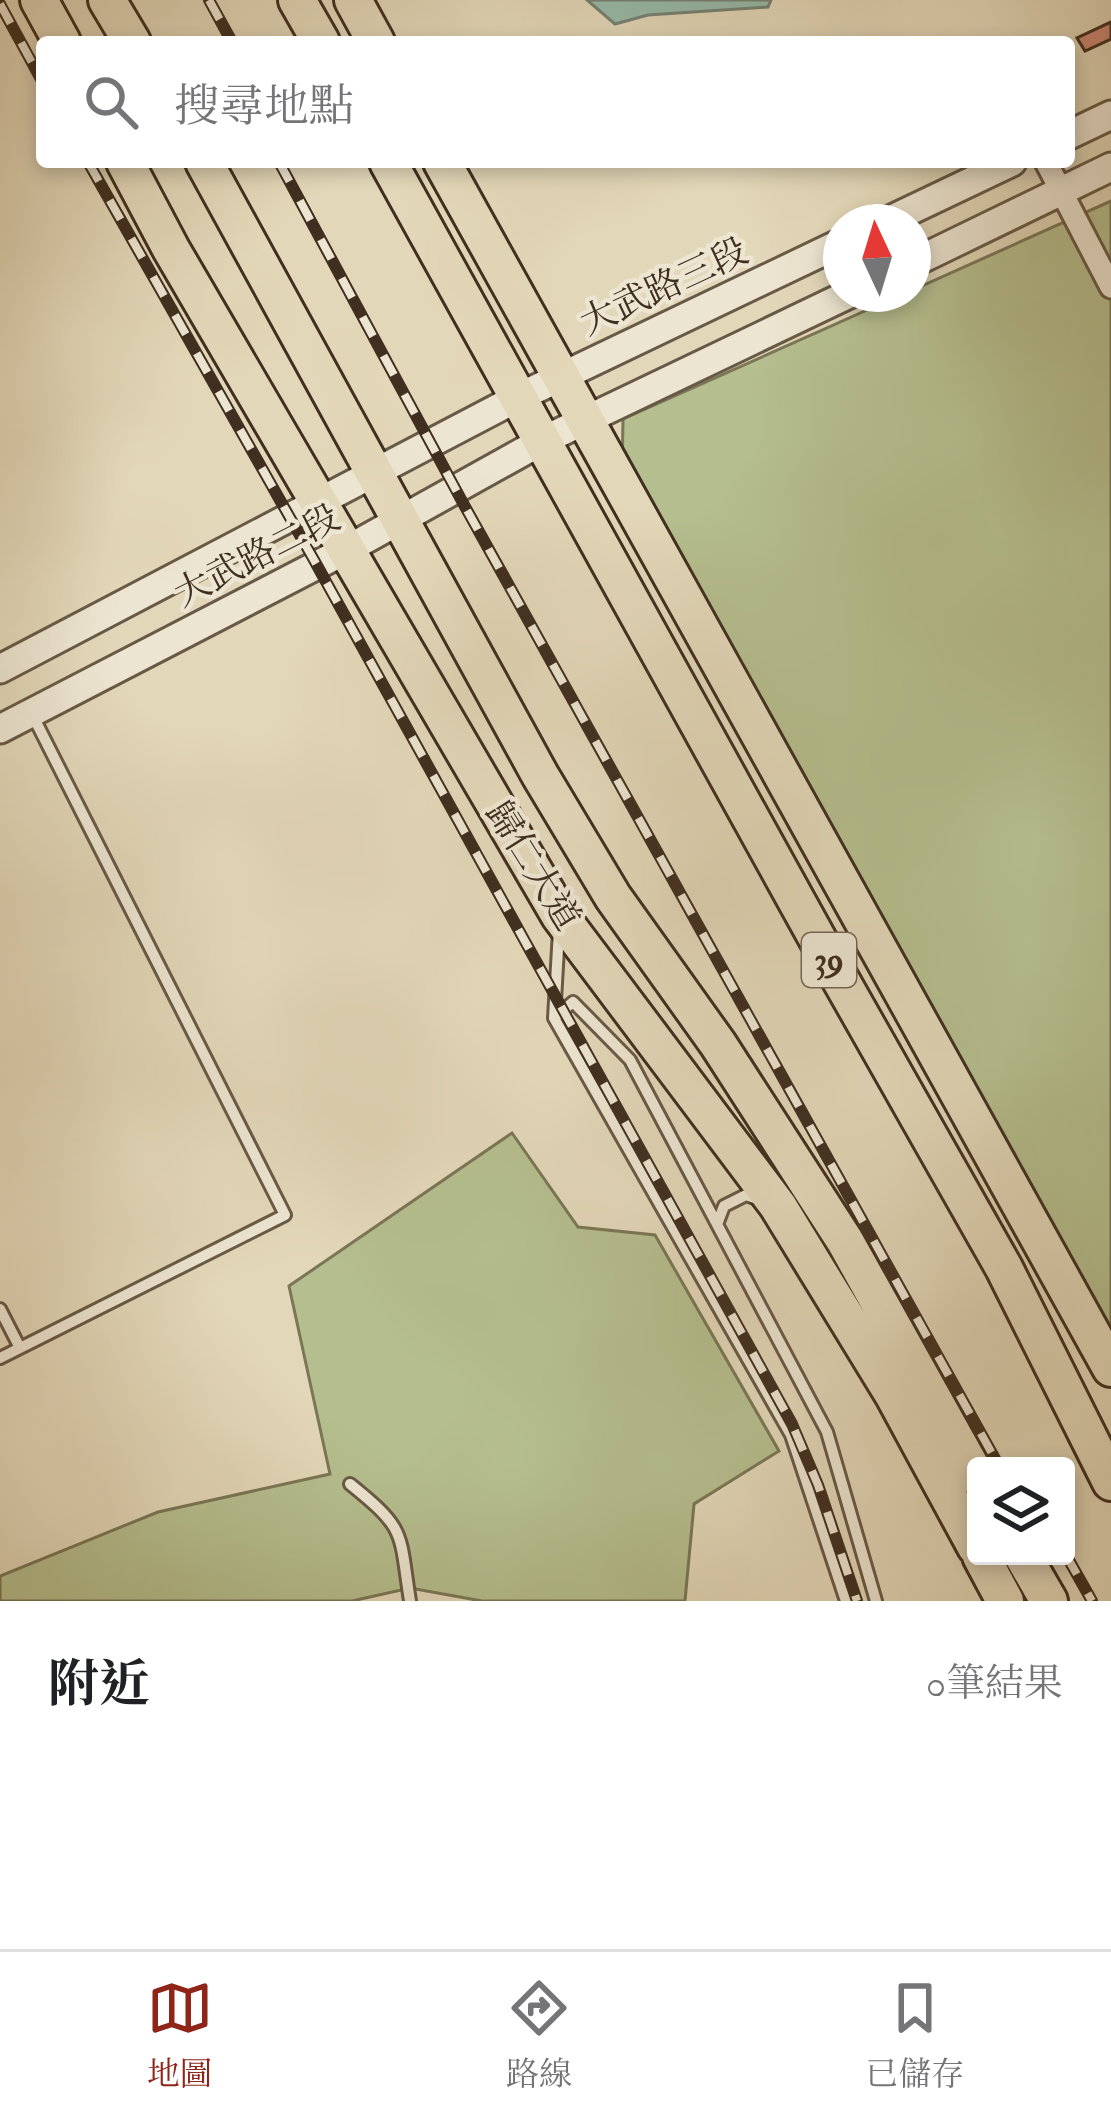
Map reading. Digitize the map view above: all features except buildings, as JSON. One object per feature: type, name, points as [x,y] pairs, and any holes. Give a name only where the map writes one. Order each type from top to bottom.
[{"type":"main road","points":[[39,0],[59,36]]},
{"type":"main road","points":[[106,0],[128,36]]},
{"type":"main road","points":[[298,0],[318,36]]},
{"type":"main road","points":[[353,0],[373,36]]},
{"type":"main road","name":"歸仁大道","points":[[128,168],[560,916],[778,1206],[893,1394],[967,1530]]},
{"type":"main road","name":"歸仁大道","points":[[207,168],[601,877],[718,1043],[844,1240],[967,1460]]},
{"type":"main road","name":"39","points":[[391,168],[1004,1268],[1111,1481]]},
{"type":"main road","name":"39","points":[[445,168],[1111,1369]]},
{"type":"main road","points":[[986,1565],[1006,1601]]},
{"type":"main road","points":[[1028,1565],[1049,1601]]},
{"type":"street","points":[[1075,132],[1111,115]]},
{"type":"street","points":[[931,254],[1111,167]]},
{"type":"street","points":[[924,204],[999,168]]},
{"type":"street","points":[[1049,168],[1111,287]]},
{"type":"street","name":"大武路三段","points":[[519,397],[823,252]]},
{"type":"street","points":[[544,440],[823,306]]},
{"type":"street","name":"大武路二段","points":[[0,669],[519,397]]},
{"type":"street","name":"大武路二段","points":[[0,729],[348,549],[544,440]]},
{"type":"lane","points":[[0,1358],[285,1215],[31,713]]},
{"type":"lane","points":[[560,916],[554,1018],[791,1435],[847,1601]]},
{"type":"lane","points":[[554,1018],[573,1002],[630,1060],[827,1432],[876,1601]]},
{"type":"lane","points":[[718,1222],[724,1206],[746,1195],[778,1206]]},
{"type":"lane","points":[[0,1309],[19,1346]]},
{"type":"lane","points":[[350,1484],[392,1518],[400,1532],[410,1601]]},
{"type":"shaded area","points":[[587,0],[771,0],[768,7],[648,15],[615,24]]},
{"type":"shaded area","points":[[1111,201],[1111,1355],[622,477],[623,419],[863,312],[931,312],[931,282]]},
{"type":"shaded area","points":[[512,1133],[578,1227],[655,1235],[779,1451],[694,1504],[685,1601],[482,1601],[410,1588],[352,1601],[0,1601],[0,1576],[158,1512],[330,1474],[289,1286]]},
{"type":"railway","points":[[209,0],[229,36]]},
{"type":"railway","points":[[0,4],[36,70]]},
{"type":"railway","points":[[91,168],[792,1424],[857,1601]]},
{"type":"railway","points":[[282,168],[463,503],[994,1457]]},
{"type":"railway","points":[[1072,1565],[1092,1601]]}]
